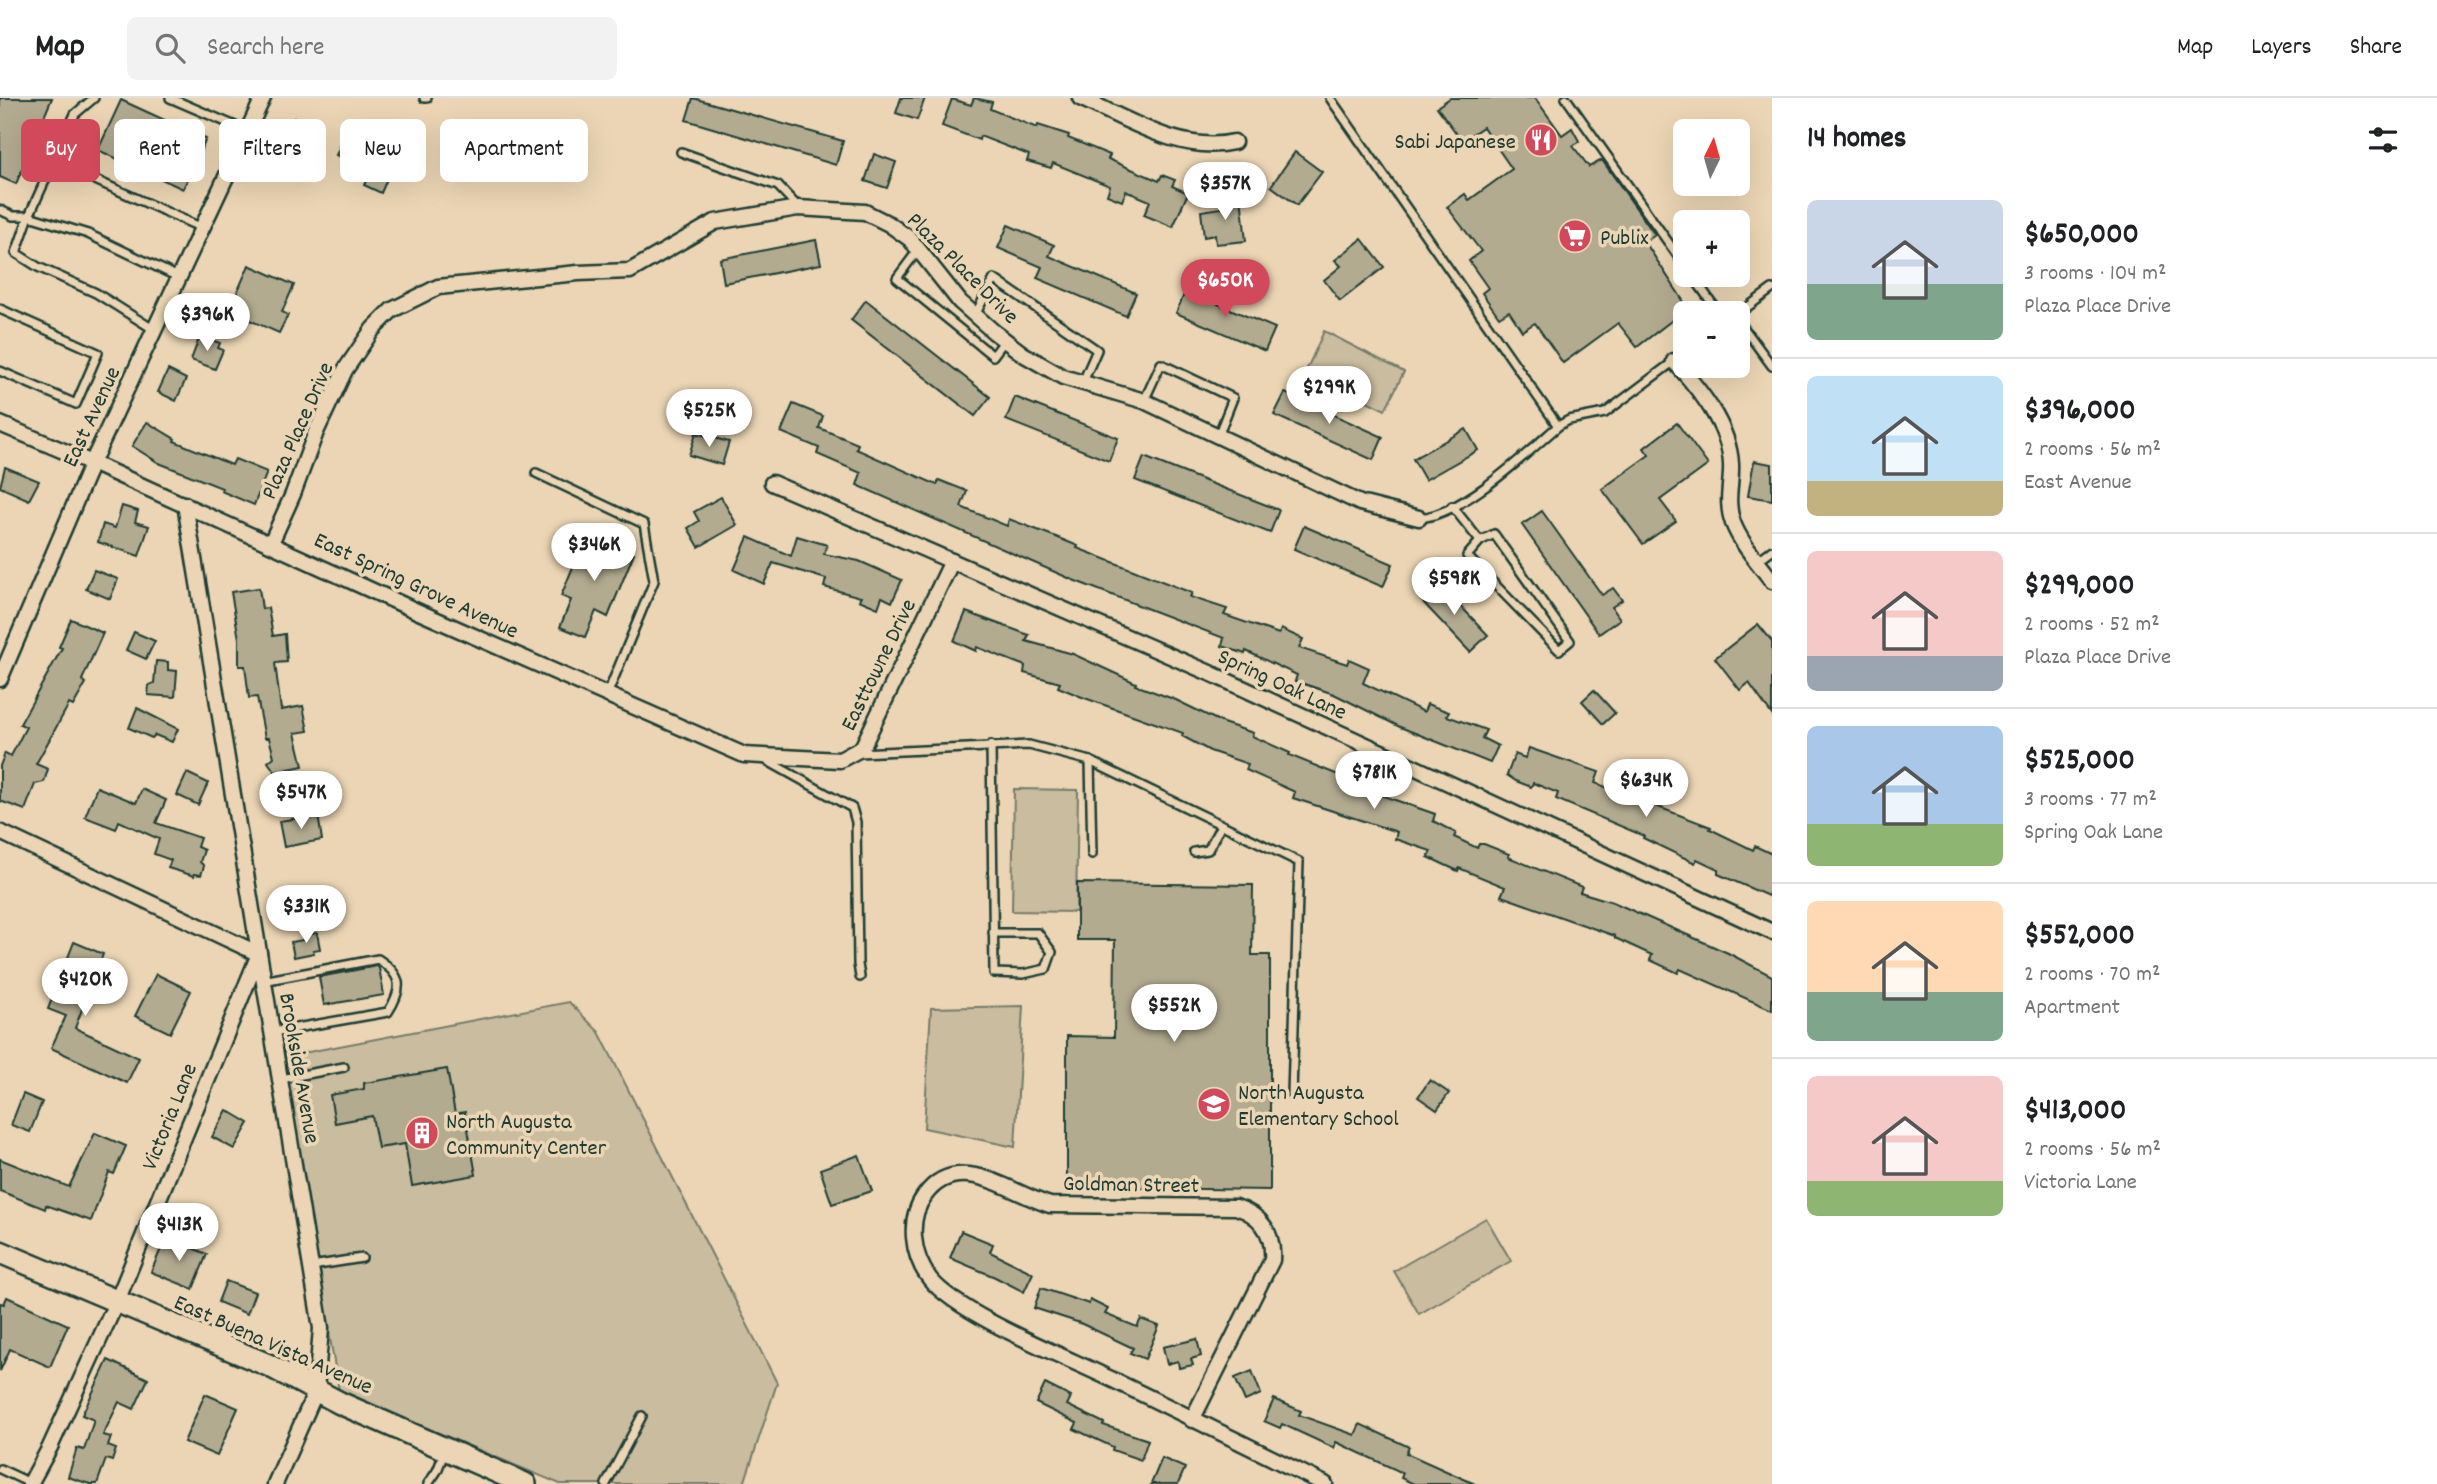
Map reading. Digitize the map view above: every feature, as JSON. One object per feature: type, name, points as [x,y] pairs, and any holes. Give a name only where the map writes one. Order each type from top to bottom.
[{"type":"main road","name":"East Buena Vista Avenue","points":[[0,1252],[268,1365],[316,1391],[525,1484]]},
{"type":"street","name":"East Avenue","points":[[253,119],[263,98]]},
{"type":"street","points":[[1080,98],[1190,144],[1216,146],[1234,142]]},
{"type":"street","name":"East Avenue","points":[[0,680],[92,463],[223,182]]},
{"type":"street","name":"Plaza Place Drive","points":[[271,543],[316,432],[345,370],[373,329],[392,310],[438,287],[502,279],[630,271],[715,222],[798,208],[864,212],[889,224],[910,239],[960,302],[1023,354],[1063,377],[1144,401],[1360,502],[1419,518]]},
{"type":"street","points":[[1693,378],[1721,425],[1730,454],[1732,468],[1727,493],[1732,521],[1772,581]]},
{"type":"street","name":"East Spring Grove Avenue","points":[[0,424],[185,504],[606,696],[744,755],[822,759]]},
{"type":"street","name":"Spring Oak Lane","points":[[772,483],[1212,674],[1772,932]]},
{"type":"street","name":"Brookside Avenue","points":[[185,504],[321,1328],[316,1391],[275,1484]]},
{"type":"street","name":"Easttowne Drive","points":[[822,759],[840,760],[855,754],[867,740],[952,561]]},
{"type":"street","points":[[0,832],[259,954]]},
{"type":"street","name":"Victoria Lane","points":[[30,1484],[50,1447],[117,1301],[259,954]]},
{"type":"street","name":"Goldman Street","points":[[1192,1420],[1243,1323],[1272,1260],[1273,1250],[1268,1230],[1254,1215],[1236,1207],[1050,1205],[1034,1201],[990,1179],[965,1175],[943,1178],[927,1192],[916,1211],[913,1232],[919,1260],[938,1288],[975,1312],[1192,1420],[1325,1484]]},
{"type":"lane","points":[[73,119],[94,98]]},
{"type":"lane","points":[[170,98],[219,119]]},
{"type":"lane","points":[[1330,98],[1558,426]]},
{"type":"lane","points":[[1566,98],[1673,248]]},
{"type":"lane","points":[[681,152],[778,186],[798,208]]},
{"type":"lane","points":[[44,182],[18,245],[18,257],[96,293],[153,329]]},
{"type":"lane","points":[[100,182],[202,228]]},
{"type":"lane","points":[[0,210],[13,216],[29,216],[88,234],[178,277]]},
{"type":"lane","points":[[918,249],[897,278],[993,356],[1004,340]]},
{"type":"lane","points":[[975,315],[995,279],[1097,350],[1082,384]]},
{"type":"lane","points":[[1750,307],[1772,289]]},
{"type":"lane","points":[[0,309],[98,353],[76,404],[0,371]]},
{"type":"lane","points":[[1750,334],[1772,366]]},
{"type":"lane","points":[[1419,518],[1434,517],[1498,478],[1558,426],[1569,420],[1605,413],[1673,362]]},
{"type":"lane","points":[[1144,401],[1161,364],[1233,398],[1217,437]]},
{"type":"lane","points":[[536,473],[644,524],[654,581],[606,696]]},
{"type":"lane","points":[[1452,506],[1480,541]]},
{"type":"lane","points":[[1494,534],[1570,641],[1559,650],[1467,556],[1480,541],[1494,534]]},
{"type":"lane","points":[[1757,561],[1772,550]]},
{"type":"lane","points":[[991,745],[993,933],[994,973],[1023,974],[1046,969],[1052,952],[1038,933],[993,933]]},
{"type":"lane","points":[[855,754],[1029,745],[1090,761],[1299,862],[1292,1094]]},
{"type":"lane","points":[[760,757],[852,807],[856,822],[860,976]]},
{"type":"lane","points":[[1090,761],[1092,854]]},
{"type":"lane","points":[[1194,852],[1208,850],[1222,825]]},
{"type":"lane","points":[[264,981],[378,959],[392,968],[399,982],[396,999],[388,1012],[273,1032]]},
{"type":"lane","points":[[281,1079],[344,1067]]},
{"type":"lane","points":[[312,1266],[362,1258]]},
{"type":"lane","points":[[606,1484],[642,1416]]},
{"type":"lane","points":[[428,1484],[438,1471],[446,1449]]},
{"type":"lane","points":[[0,1469],[30,1484]]},
{"type":"shaded area","points":[[1324,331],[1404,372],[1385,410],[1306,371]]},
{"type":"shaded area","points":[[1014,789],[1078,790],[1076,912],[1012,911]]},
{"type":"shaded area","points":[[569,1002],[599,1032],[777,1383],[744,1484],[560,1484],[339,1391],[282,1057]]},
{"type":"shaded area","points":[[1023,1006],[1015,1147],[924,1128],[931,1008]]},
{"type":"shaded area","points":[[1486,1218],[1511,1261],[1419,1314],[1394,1271]]},
{"type":"building","points":[[0,98],[52,98],[43,119],[21,119],[21,172],[16,184],[0,177]]},
{"type":"building","points":[[693,98],[843,141],[836,165],[686,120]]},
{"type":"building","points":[[901,98],[925,98],[917,120],[896,113]]},
{"type":"building","points":[[974,98],[992,102],[990,109],[1037,128],[1038,125],[1069,135],[1068,138],[1110,155],[1108,159],[1159,181],[1162,175],[1175,180],[1172,186],[1188,193],[1173,227],[1144,215],[1150,201],[1126,191],[1122,201],[1107,195],[1110,186],[1053,163],[1051,168],[1027,161],[1029,155],[980,136],[979,140],[942,126],[952,99],[971,105]]},
{"type":"building","points":[[1450,98],[1535,98],[1562,135],[1572,128],[1579,141],[1573,146],[1589,167],[1602,160],[1655,235],[1645,242],[1683,301],[1673,301],[1673,319],[1637,347],[1618,323],[1563,363],[1535,323],[1522,331],[1509,311],[1499,317],[1482,293],[1488,288],[1469,261],[1481,251],[1447,207],[1465,194],[1469,200],[1512,169],[1483,127],[1462,141],[1437,107]]},
{"type":"building","points":[[121,100],[162,119],[114,119],[114,157],[100,151]]},
{"type":"building","points":[[1295,152],[1322,172],[1297,205],[1271,186]]},
{"type":"building","points":[[874,154],[896,162],[887,188],[865,181]]},
{"type":"building","points":[[168,182],[186,182],[183,189]]},
{"type":"building","points":[[366,182],[386,182],[381,193],[364,185]]},
{"type":"building","points":[[1241,197],[1246,241],[1216,244],[1215,235],[1204,237],[1201,211],[1222,208],[1221,200]]},
{"type":"building","points":[[1008,225],[1054,245],[1049,256],[1136,293],[1126,316],[1037,278],[1042,267],[998,248]]},
{"type":"building","points":[[1362,239],[1384,267],[1340,301],[1324,280],[1341,266],[1335,260]]},
{"type":"building","points":[[816,240],[821,264],[724,283],[720,259]]},
{"type":"building","points":[[249,265],[294,285],[282,312],[288,315],[279,333],[229,311]]},
{"type":"building","points":[[1201,289],[1221,298],[1218,304],[1275,328],[1265,351],[1176,313],[1186,290],[1198,295]]},
{"type":"building","points":[[866,300],[990,397],[975,416],[851,320]]},
{"type":"building","points":[[200,336],[220,343],[218,348],[223,350],[215,369],[191,360]]},
{"type":"building","points":[[168,370],[186,379],[176,401],[158,392]]},
{"type":"building","points":[[1285,393],[1383,437],[1373,460],[1274,415]]},
{"type":"building","points":[[1015,397],[1118,438],[1109,461],[1006,420]]},
{"type":"building","points":[[793,404],[823,416],[819,428],[858,444],[856,449],[937,485],[939,480],[967,491],[961,507],[1007,526],[1009,519],[1078,546],[1077,548],[1192,593],[1190,597],[1227,609],[1224,615],[1279,634],[1281,629],[1303,639],[1299,648],[1347,664],[1349,659],[1369,668],[1363,683],[1424,712],[1427,704],[1449,712],[1447,716],[1486,730],[1482,738],[1498,746],[1490,763],[1400,727],[1334,694],[1295,681],[1297,675],[1246,651],[1245,654],[1222,646],[1224,638],[1073,580],[857,485],[861,473],[817,454],[819,448],[781,432]]},
{"type":"building","points":[[147,422],[175,439],[174,441],[232,465],[235,459],[267,472],[254,505],[221,491],[222,488],[159,463],[132,446]]},
{"type":"building","points":[[1677,423],[1708,465],[1660,500],[1676,521],[1643,544],[1602,489],[1649,455],[1644,448]]},
{"type":"building","points":[[1466,429],[1478,450],[1425,480],[1413,459]]},
{"type":"building","points":[[696,433],[729,442],[722,465],[689,455]]},
{"type":"building","points":[[1144,457],[1279,510],[1270,533],[1135,480]]},
{"type":"building","points":[[1754,461],[1772,464],[1772,500],[1748,496]]},
{"type":"building","points":[[5,467],[39,481],[29,500],[0,487]]},
{"type":"building","points":[[721,497],[737,525],[699,547],[688,528],[699,521],[694,512]]},
{"type":"building","points":[[122,506],[138,511],[135,522],[149,526],[139,556],[98,542],[103,524],[115,528]]},
{"type":"building","points":[[1542,511],[1602,595],[1613,588],[1622,600],[1612,607],[1620,619],[1599,634],[1522,525]]},
{"type":"building","points":[[1304,526],[1393,564],[1383,587],[1294,549]]},
{"type":"building","points":[[587,533],[634,553],[608,617],[596,611],[585,637],[560,627],[571,600],[561,596]]},
{"type":"building","points":[[797,536],[827,545],[824,554],[859,561],[902,580],[892,602],[882,597],[878,608],[859,600],[861,597],[824,587],[826,579],[773,563],[764,584],[734,570],[748,537],[791,556]]},
{"type":"building","points":[[94,570],[118,579],[110,599],[86,589]]},
{"type":"building","points":[[1437,581],[1488,635],[1470,652],[1419,598]]},
{"type":"building","points":[[259,588],[262,609],[268,608],[273,636],[285,634],[287,662],[275,663],[281,710],[303,706],[308,731],[295,733],[303,766],[275,772],[268,762],[274,757],[269,738],[265,738],[257,697],[249,698],[245,666],[239,666],[239,639],[231,592]]},
{"type":"building","points":[[966,612],[1029,635],[1026,641],[1073,654],[1136,683],[1135,685],[1253,733],[1252,736],[1290,753],[1289,755],[1363,785],[1361,788],[1435,814],[1433,821],[1456,833],[1454,837],[1477,848],[1479,844],[1484,844],[1509,854],[1508,857],[1582,887],[1580,892],[1613,902],[1728,953],[1772,976],[1772,1010],[1680,969],[1678,973],[1650,960],[1652,955],[1615,936],[1501,896],[1505,887],[1459,868],[1458,871],[1428,857],[1431,851],[1395,839],[1397,832],[1293,798],[1295,792],[1246,770],[1248,764],[1210,751],[1182,736],[1183,733],[1082,697],[1058,687],[1060,683],[1024,673],[1025,666],[977,647],[976,651],[954,641]]},
{"type":"building","points":[[71,619],[103,633],[82,680],[86,683],[73,706],[69,704],[36,764],[48,769],[44,782],[35,784],[25,810],[0,801],[0,766],[5,753],[11,756],[26,727],[20,724],[62,648],[59,647]]},
{"type":"building","points":[[1758,624],[1772,641],[1772,715],[1749,683],[1740,690],[1715,658]]},
{"type":"building","points":[[134,632],[155,641],[146,659],[126,650]]},
{"type":"building","points":[[156,661],[168,662],[168,670],[177,671],[175,697],[148,695],[149,685],[154,683]]},
{"type":"building","points":[[1594,690],[1615,713],[1603,724],[1582,701]]},
{"type":"building","points":[[137,708],[178,729],[172,742],[155,735],[152,738],[129,728]]},
{"type":"building","points":[[1529,748],[1599,772],[1595,783],[1711,827],[1710,829],[1753,850],[1755,846],[1772,854],[1772,886],[1768,896],[1718,874],[1718,869],[1697,859],[1695,863],[1643,838],[1644,836],[1556,799],[1558,793],[1533,783],[1531,787],[1516,781],[1507,775],[1515,754],[1525,758]]},
{"type":"building","points":[[187,773],[208,783],[198,805],[177,795]]},
{"type":"building","points":[[97,787],[136,803],[142,789],[166,800],[156,823],[200,838],[197,847],[204,850],[200,862],[204,866],[201,875],[194,876],[168,868],[171,860],[154,854],[159,839],[119,821],[116,829],[85,817]]},
{"type":"building","points":[[318,815],[322,840],[284,847],[279,821]]},
{"type":"building","points":[[1077,883],[1253,885],[1252,955],[1270,955],[1270,1190],[1067,1187],[1067,1036],[1114,1037],[1115,940],[1077,940]]},
{"type":"building","points":[[317,933],[320,949],[294,957],[291,942],[303,940],[302,935]]},
{"type":"building","points":[[74,942],[103,954],[75,1028],[139,1058],[127,1083],[51,1048],[66,1016],[48,1009]]},
{"type":"building","points":[[377,966],[384,995],[324,1005],[319,977]]},
{"type":"building","points":[[156,974],[191,991],[170,1033],[135,1016]]},
{"type":"building","name":"North Augusta Community Center","points":[[447,1069],[455,1114],[465,1112],[476,1175],[412,1186],[405,1144],[378,1148],[372,1116],[335,1123],[330,1095],[364,1089],[364,1083]]},
{"type":"building","points":[[1430,1080],[1449,1093],[1437,1110],[1418,1097]]},
{"type":"building","points":[[23,1094],[42,1102],[30,1132],[11,1125]]},
{"type":"building","points":[[227,1110],[249,1123],[234,1149],[212,1137]]},
{"type":"building","points":[[95,1133],[126,1146],[114,1174],[109,1172],[91,1221],[46,1205],[45,1209],[0,1191],[0,1159],[69,1187]]},
{"type":"building","points":[[859,1155],[872,1191],[832,1204],[820,1169]]},
{"type":"building","points":[[961,1231],[993,1244],[990,1252],[1033,1273],[1024,1292],[950,1258]]},
{"type":"building","points":[[166,1237],[207,1254],[193,1289],[151,1272]]},
{"type":"building","points":[[226,1281],[255,1292],[247,1314],[218,1302]]},
{"type":"building","points":[[1041,1288],[1089,1304],[1090,1300],[1108,1309],[1105,1314],[1137,1327],[1141,1319],[1159,1326],[1145,1359],[1130,1353],[1133,1348],[1080,1323],[1034,1308]]},
{"type":"building","points":[[7,1297],[68,1325],[50,1367],[10,1349],[0,1371],[0,1303],[4,1304]]},
{"type":"building","points":[[1197,1339],[1201,1356],[1191,1359],[1193,1365],[1179,1368],[1178,1361],[1167,1364],[1163,1347]]},
{"type":"building","points":[[108,1360],[148,1379],[134,1409],[119,1402],[103,1435],[111,1437],[108,1446],[116,1449],[112,1461],[106,1459],[97,1484],[90,1484],[68,1477],[77,1448],[84,1450],[94,1420],[82,1415]]},
{"type":"building","points":[[1252,1371],[1261,1394],[1245,1401],[1235,1378]]},
{"type":"building","points":[[1045,1384],[1071,1397],[1067,1405],[1104,1423],[1103,1425],[1148,1440],[1141,1460],[1112,1450],[1113,1447],[1074,1429],[1077,1423],[1036,1403]]},
{"type":"building","points":[[205,1394],[238,1408],[217,1456],[184,1442]]},
{"type":"building","points":[[1274,1399],[1301,1411],[1299,1415],[1355,1435],[1360,1424],[1409,1447],[1406,1453],[1475,1484],[1414,1484],[1401,1478],[1403,1473],[1336,1442],[1334,1448],[1282,1424],[1280,1428],[1264,1421]]},
{"type":"building","points":[[1162,1458],[1185,1468],[1178,1484],[1151,1484]]},
{"type":"place","name":"Sabi Japanese","points":[[1541,140]]},
{"type":"place","name":"Publix","points":[[1575,236]]},
{"type":"place","name":"North Augusta Elementary School","points":[[1214,1104]]},
{"type":"place","name":"North Augusta Community Center","points":[[422,1133]]}]
